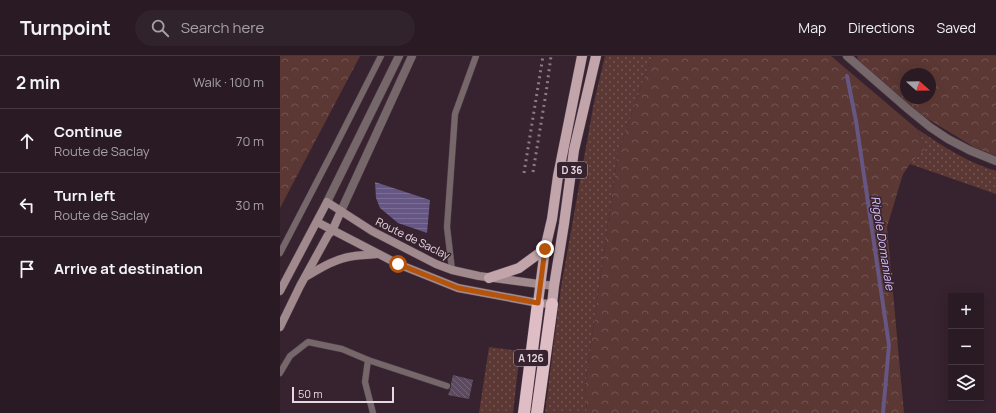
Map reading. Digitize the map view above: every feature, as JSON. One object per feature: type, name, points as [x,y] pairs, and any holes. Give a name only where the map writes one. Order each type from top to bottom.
[{"type":"highway","name":"A 126","points":[[524,413],[538,303]]},
{"type":"highway","name":"A 126","points":[[537,413],[552,304]]},
{"type":"main road","name":"D 36","points":[[538,303],[545,249],[552,219],[558,176],[582,56]]},
{"type":"main road","name":"D 36","points":[[552,304],[574,150],[596,56]]},
{"type":"main road","name":"Route de Saclay","points":[[327,202],[372,231],[436,264],[452,270],[489,278],[554,286]]},
{"type":"main road","points":[[280,291],[327,202]]},
{"type":"main road","points":[[280,327],[328,235],[332,231],[341,211]]},
{"type":"main road","points":[[317,222],[398,264],[458,288],[538,303],[552,304]]},
{"type":"main road","points":[[489,278],[519,268],[545,249]]},
{"type":"main road","points":[[306,276],[327,264],[340,259],[379,254]]},
{"type":"street","points":[[327,202],[399,56]]},
{"type":"street","points":[[341,211],[412,56]]},
{"type":"street","points":[[847,56],[930,127],[969,150],[996,161]]},
{"type":"lane","points":[[280,253],[381,56]]},
{"type":"lane","points":[[452,270],[447,227],[455,114],[476,56]]},
{"type":"lane","points":[[280,373],[290,356],[308,342],[342,349],[368,360],[447,386]]},
{"type":"lane","points":[[368,360],[365,382],[373,413]]},
{"type":"green space","points":[[280,56],[360,56],[280,208]]},
{"type":"green space","points":[[605,56],[652,56],[618,153],[585,386],[587,413],[545,413],[561,287],[594,102]]},
{"type":"green space","points":[[652,56],[831,56],[917,129],[926,148],[910,164],[903,174],[887,227],[904,413],[587,413],[585,386],[618,153]]},
{"type":"green space","points":[[857,56],[996,56],[996,156],[974,147],[923,116],[909,104],[936,104],[936,68],[900,68],[900,96],[858,60]]},
{"type":"green space","points":[[917,129],[965,158],[996,171],[996,194],[910,164],[926,148]]},
{"type":"green space","points":[[489,347],[520,351],[513,413],[479,413]]},
{"type":"shaded area","points":[[375,182],[430,200],[427,233],[398,223],[380,208],[376,198]]},
{"type":"building","points":[[453,375],[473,380],[469,399],[448,395]]},
{"type":"waterway","name":"Rigole Domaniale","points":[[847,76],[856,121],[889,345],[883,413]]},
{"type":"railway","points":[[524,173],[543,56]]},
{"type":"railway","points":[[533,172],[551,56]]},
{"type":"route","points":[[398,264],[458,288],[538,303],[545,249]]}]
